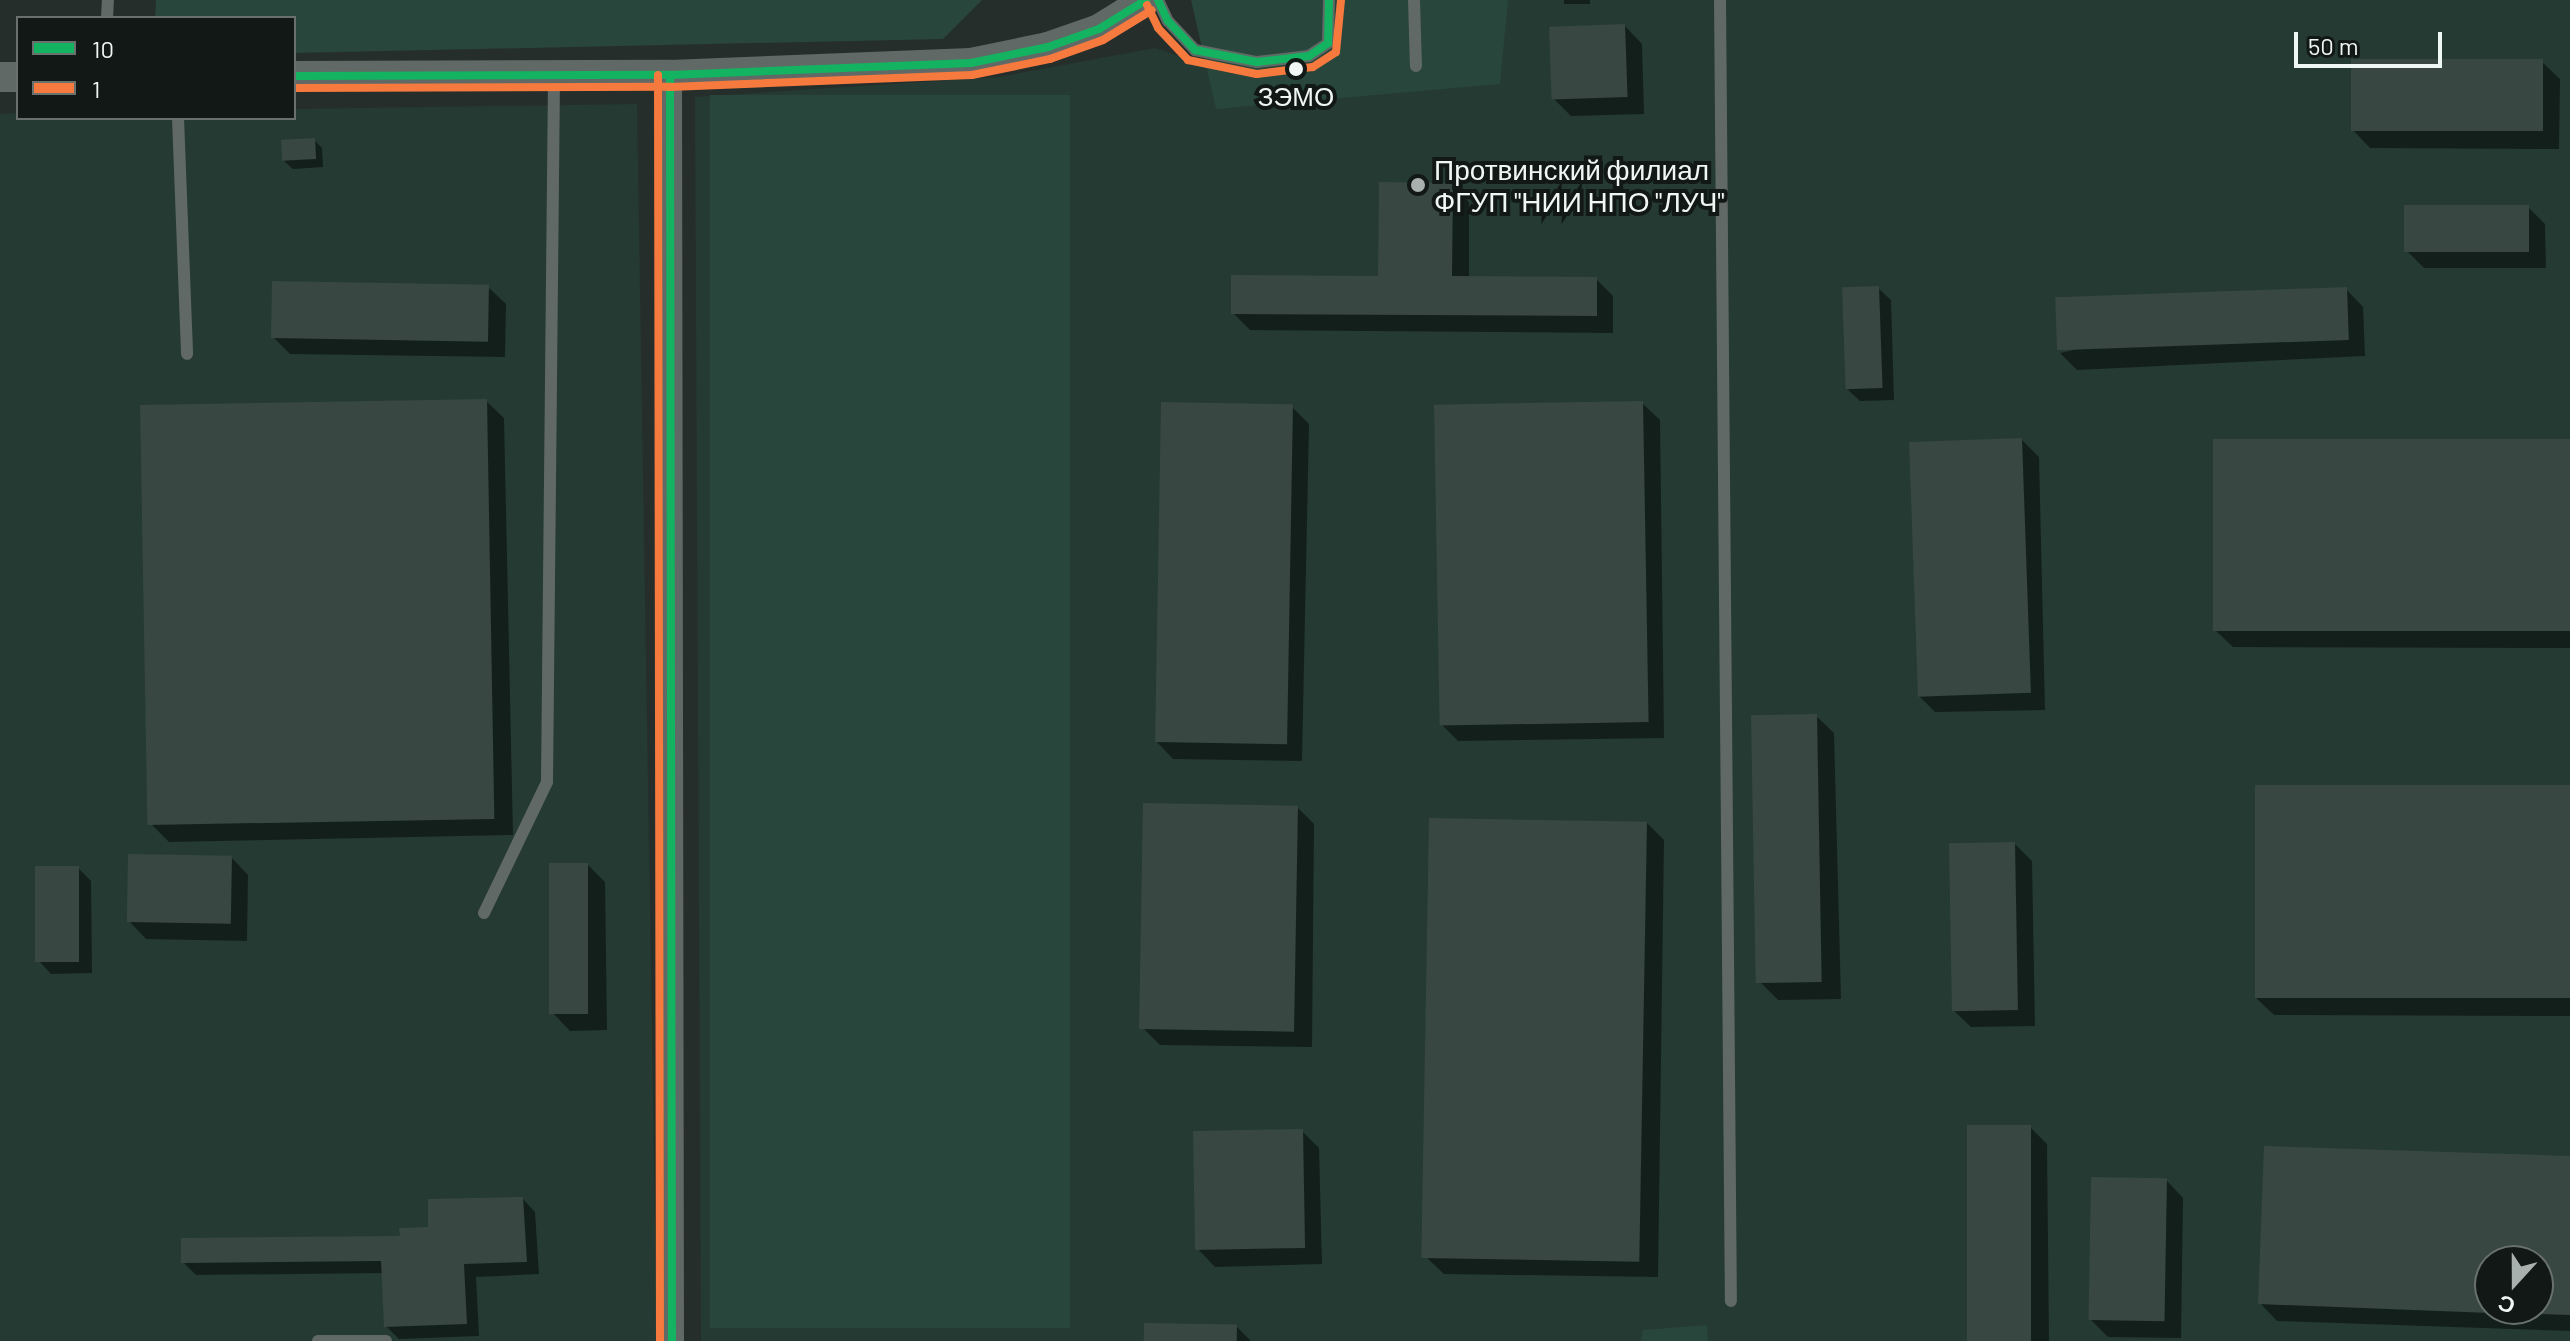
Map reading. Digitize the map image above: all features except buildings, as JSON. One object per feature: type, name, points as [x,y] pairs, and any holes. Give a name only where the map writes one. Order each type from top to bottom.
[{"type":"street","points":[[296,76],[670,75],[971,63],[1048,47],[1099,29],[1146,0]]},
{"type":"street","points":[[670,75],[672,1341]]},
{"type":"lane","points":[[1158,0],[1168,21],[1195,50],[1257,62],[1309,56],[1328,43],[1329,0]]},
{"type":"lane","points":[[1414,0],[1416,66]]},
{"type":"lane","points":[[1720,0],[1731,1301]]},
{"type":"lane","points":[[484,913],[547,782],[554,76]]},
{"type":"lane","points":[[178,120],[187,354]]},
{"type":"lane","points":[[318,1341],[386,1341]]},
{"type":"shaded area","points":[[156,0],[982,0],[943,39],[296,53],[296,16],[155,16]]},
{"type":"shaded area","points":[[1191,0],[1508,0],[1500,84],[1216,109]]},
{"type":"shaded area","points":[[1352,0],[2570,0],[2570,1341],[701,1341],[695,97],[999,77],[1155,48],[1218,69]]},
{"type":"shaded area","points":[[710,95],[1070,95],[1070,1328],[710,1328]]},
{"type":"shaded area","points":[[637,104],[657,1341],[0,1341],[0,114],[16,113],[16,120],[296,120],[296,109]]},
{"type":"shaded area","points":[[1707,1325],[1708,1341],[1641,1341],[1643,1330]]},
{"type":"transit line","name":"10","points":[[296,76],[670,75],[971,63],[1048,47],[1099,29],[1146,0]]},
{"type":"transit line","name":"10","points":[[1158,0],[1168,21],[1195,50],[1257,62],[1309,56],[1328,43],[1329,0]]},
{"type":"transit line","name":"1","points":[[1147,5],[1158,28],[1188,60],[1257,74],[1313,67],[1336,52],[1341,0]]},
{"type":"transit line","name":"1","points":[[296,88],[670,87],[972,75],[1050,59],[1103,40],[1152,10]]},
{"type":"transit line","name":"1","points":[[658,75],[660,1341]]},
{"type":"transit line","name":"10","points":[[670,75],[672,1341]]},
{"type":"place","name":"ЗЭМО","points":[[1296,69]]},
{"type":"place","name":"Протвинский филиал ФГУП \"НИИ НПО \"ЛУЧ\"","points":[[1418,185]]}]
